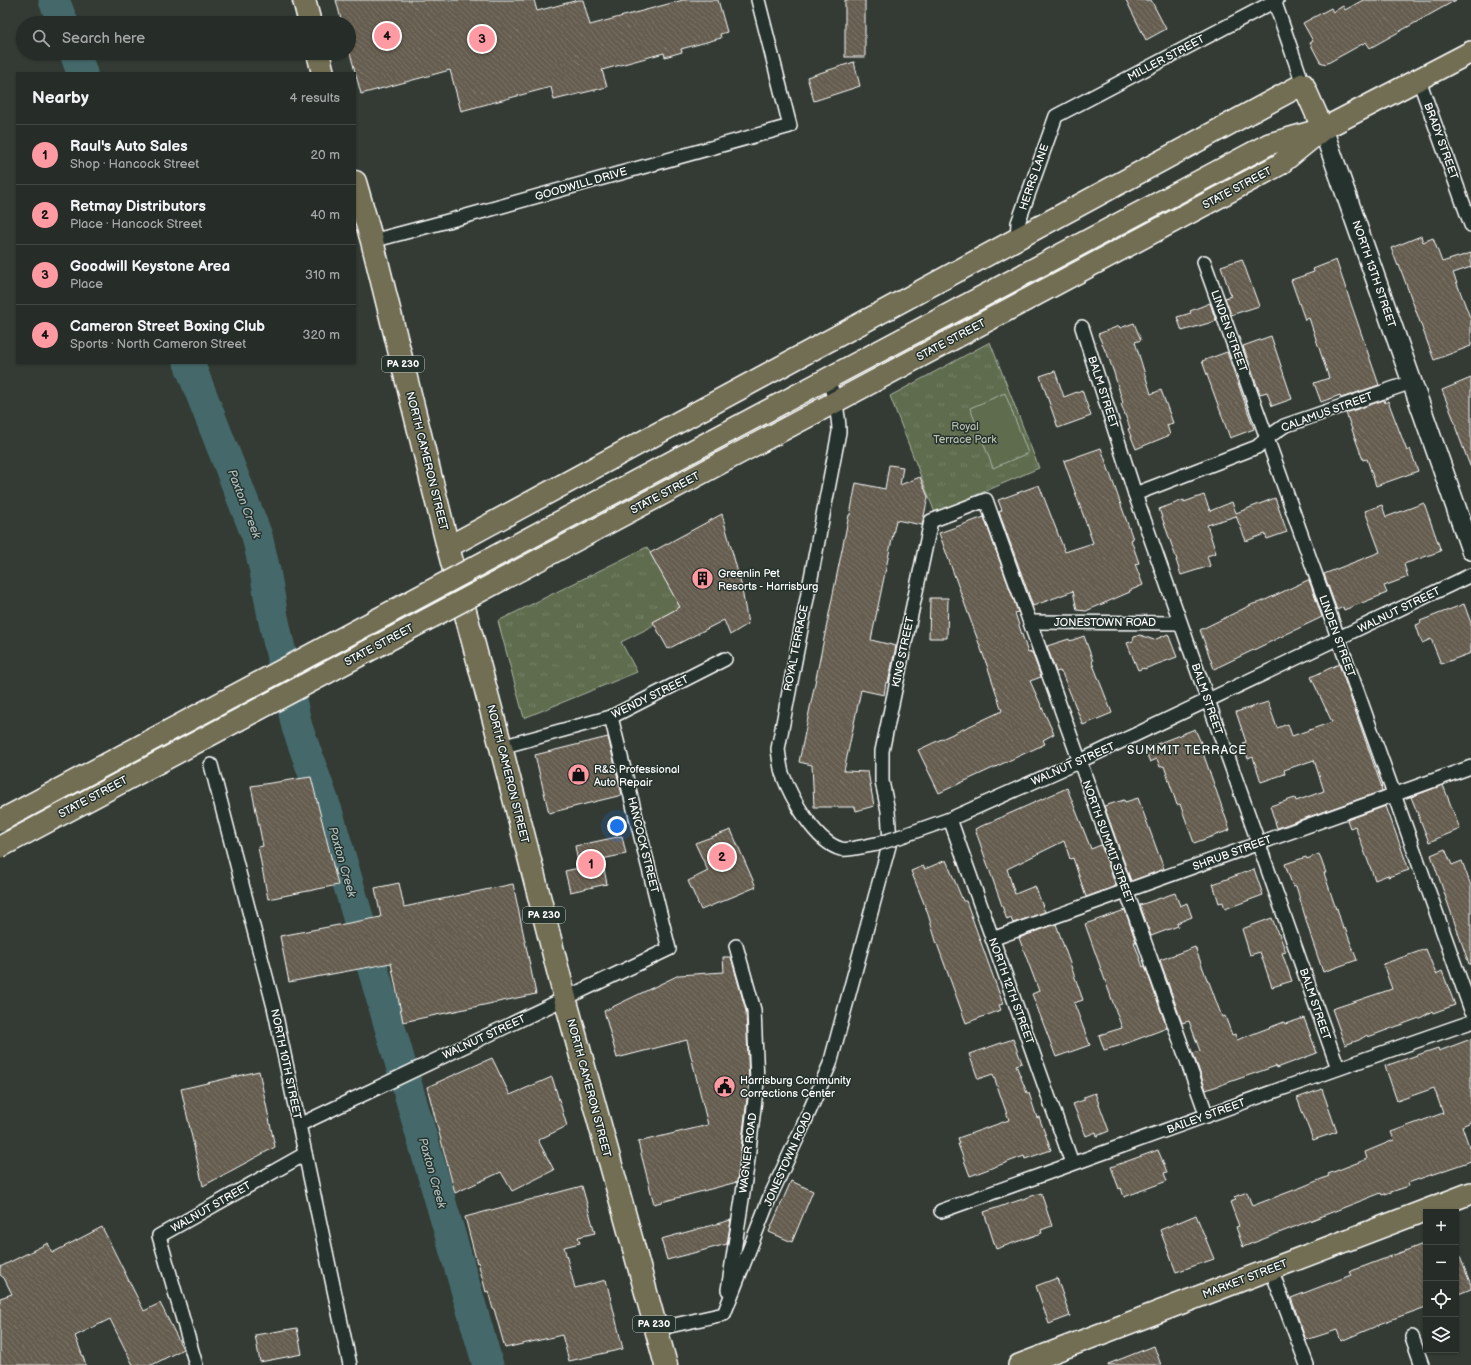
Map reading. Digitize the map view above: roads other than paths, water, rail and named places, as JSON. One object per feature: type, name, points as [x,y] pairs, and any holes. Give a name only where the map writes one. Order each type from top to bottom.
[{"type":"highway","points":[[304,0],[308,16]]},
{"type":"highway","points":[[320,60],[323,72]]},
{"type":"highway","name":"NORTH CAMERON STREET","points":[[356,185],[372,241],[448,547],[502,747],[565,998],[666,1365]]},
{"type":"main road","name":"STATE STREET","points":[[0,821],[1269,144],[1323,129],[1471,52]]},
{"type":"main road","name":"NORTH 13TH STREET","points":[[1303,84],[1323,129],[1471,550]]},
{"type":"main road","points":[[448,547],[1303,84]]},
{"type":"main road","name":"STATE STREET","points":[[0,847],[1279,165],[1323,129]]},
{"type":"main road","name":"MARKET STREET","points":[[1019,1365],[1471,1193]]},
{"type":"street","name":"GOODWILL DRIVE","points":[[372,241],[465,217],[790,126],[758,0]]},
{"type":"street","name":"NORTH 13TH STREET","points":[[1275,1],[1303,84]]},
{"type":"street","name":"MILLER STREET","points":[[1056,116],[1275,1]]},
{"type":"street","name":"BRADY STREET","points":[[1419,80],[1471,225]]},
{"type":"street","name":"HERRS LANE","points":[[1017,238],[1018,223],[1056,116]]},
{"type":"street","name":"LINDEN STREET","points":[[1204,262],[1471,1010]]},
{"type":"street","name":"BALM STREET","points":[[1082,327],[1135,494],[1338,1068]]},
{"type":"street","name":"ROYAL TERRACE","points":[[828,378],[836,402],[839,417],[839,432],[778,749],[782,772],[794,799],[806,820],[825,841],[842,850]]},
{"type":"street","name":"CALAMUS STREET","points":[[1135,494],[1257,447],[1284,426],[1412,382]]},
{"type":"street","name":"NORTH SUMMIT STREET","points":[[986,500],[1207,1116]]},
{"type":"street","name":"KING STREET","points":[[889,841],[888,811],[882,781],[882,751],[931,521],[986,500]]},
{"type":"street","name":"WALNUT STREET","points":[[842,850],[889,841],[950,819],[1080,761],[1471,575]]},
{"type":"street","name":"JONESTOWN ROAD","points":[[1030,622],[1180,623]]},
{"type":"street","name":"WENDY STREET","points":[[502,747],[611,717],[725,659]]},
{"type":"street","name":"HANCOCK STREET","points":[[611,717],[669,949]]},
{"type":"street","name":"NORTH 10TH STREET","points":[[211,765],[274,1007],[350,1365]]},
{"type":"street","name":"SHRUB STREET","points":[[992,939],[1471,767]]},
{"type":"street","name":"NORTH 12TH STREET","points":[[950,819],[1072,1163]]},
{"type":"street","name":"JONESTOWN ROAD","points":[[724,1314],[769,1199],[830,1064],[889,841]]},
{"type":"street","name":"WAGNER ROAD","points":[[724,1314],[747,1166],[757,1082],[754,1010],[736,946]]},
{"type":"street","name":"WALNUT STREET","points":[[299,1125],[669,949]]},
{"type":"street","name":"BAILEY STREET","points":[[941,1211],[1338,1068],[1471,1022]]},
{"type":"street","name":"WALNUT STREET","points":[[196,1365],[159,1236],[305,1154]]},
{"type":"street","points":[[1271,1269],[1308,1365]]},
{"type":"street","points":[[656,1329],[724,1314]]},
{"type":"street","points":[[1412,1337],[1422,1365]]},
{"type":"waterway","name":"Paxton Creek","points":[[54,0],[60,16]]},
{"type":"waterway","name":"Paxton Creek","points":[[77,60],[82,72]]},
{"type":"waterway","name":"Paxton Creek","points":[[189,364],[257,536],[297,727],[328,814],[488,1365]]},
{"type":"place","name":"Cameron Street Boxing Club","points":[[387,36]]},
{"type":"place","name":"Goodwill Keystone Area","points":[[482,39]]},
{"type":"place","name":"Greenlin Pet Resorts - Harrisburg","points":[[703,579]]},
{"type":"place","name":"R&S Professional Auto Repair","points":[[579,775]]},
{"type":"place","name":"Retmay Distributors","points":[[722,857]]},
{"type":"place","name":"Raul's Auto Sales","points":[[591,864]]},
{"type":"place","name":"Harrisburg Community Corrections Center","points":[[724,1086]]},
{"type":"district","name":"SUMMIT TERRACE","points":[[1187,750]]},
{"type":"park label","name":"Royal Terrace Park","points":[[965,432]]}]
